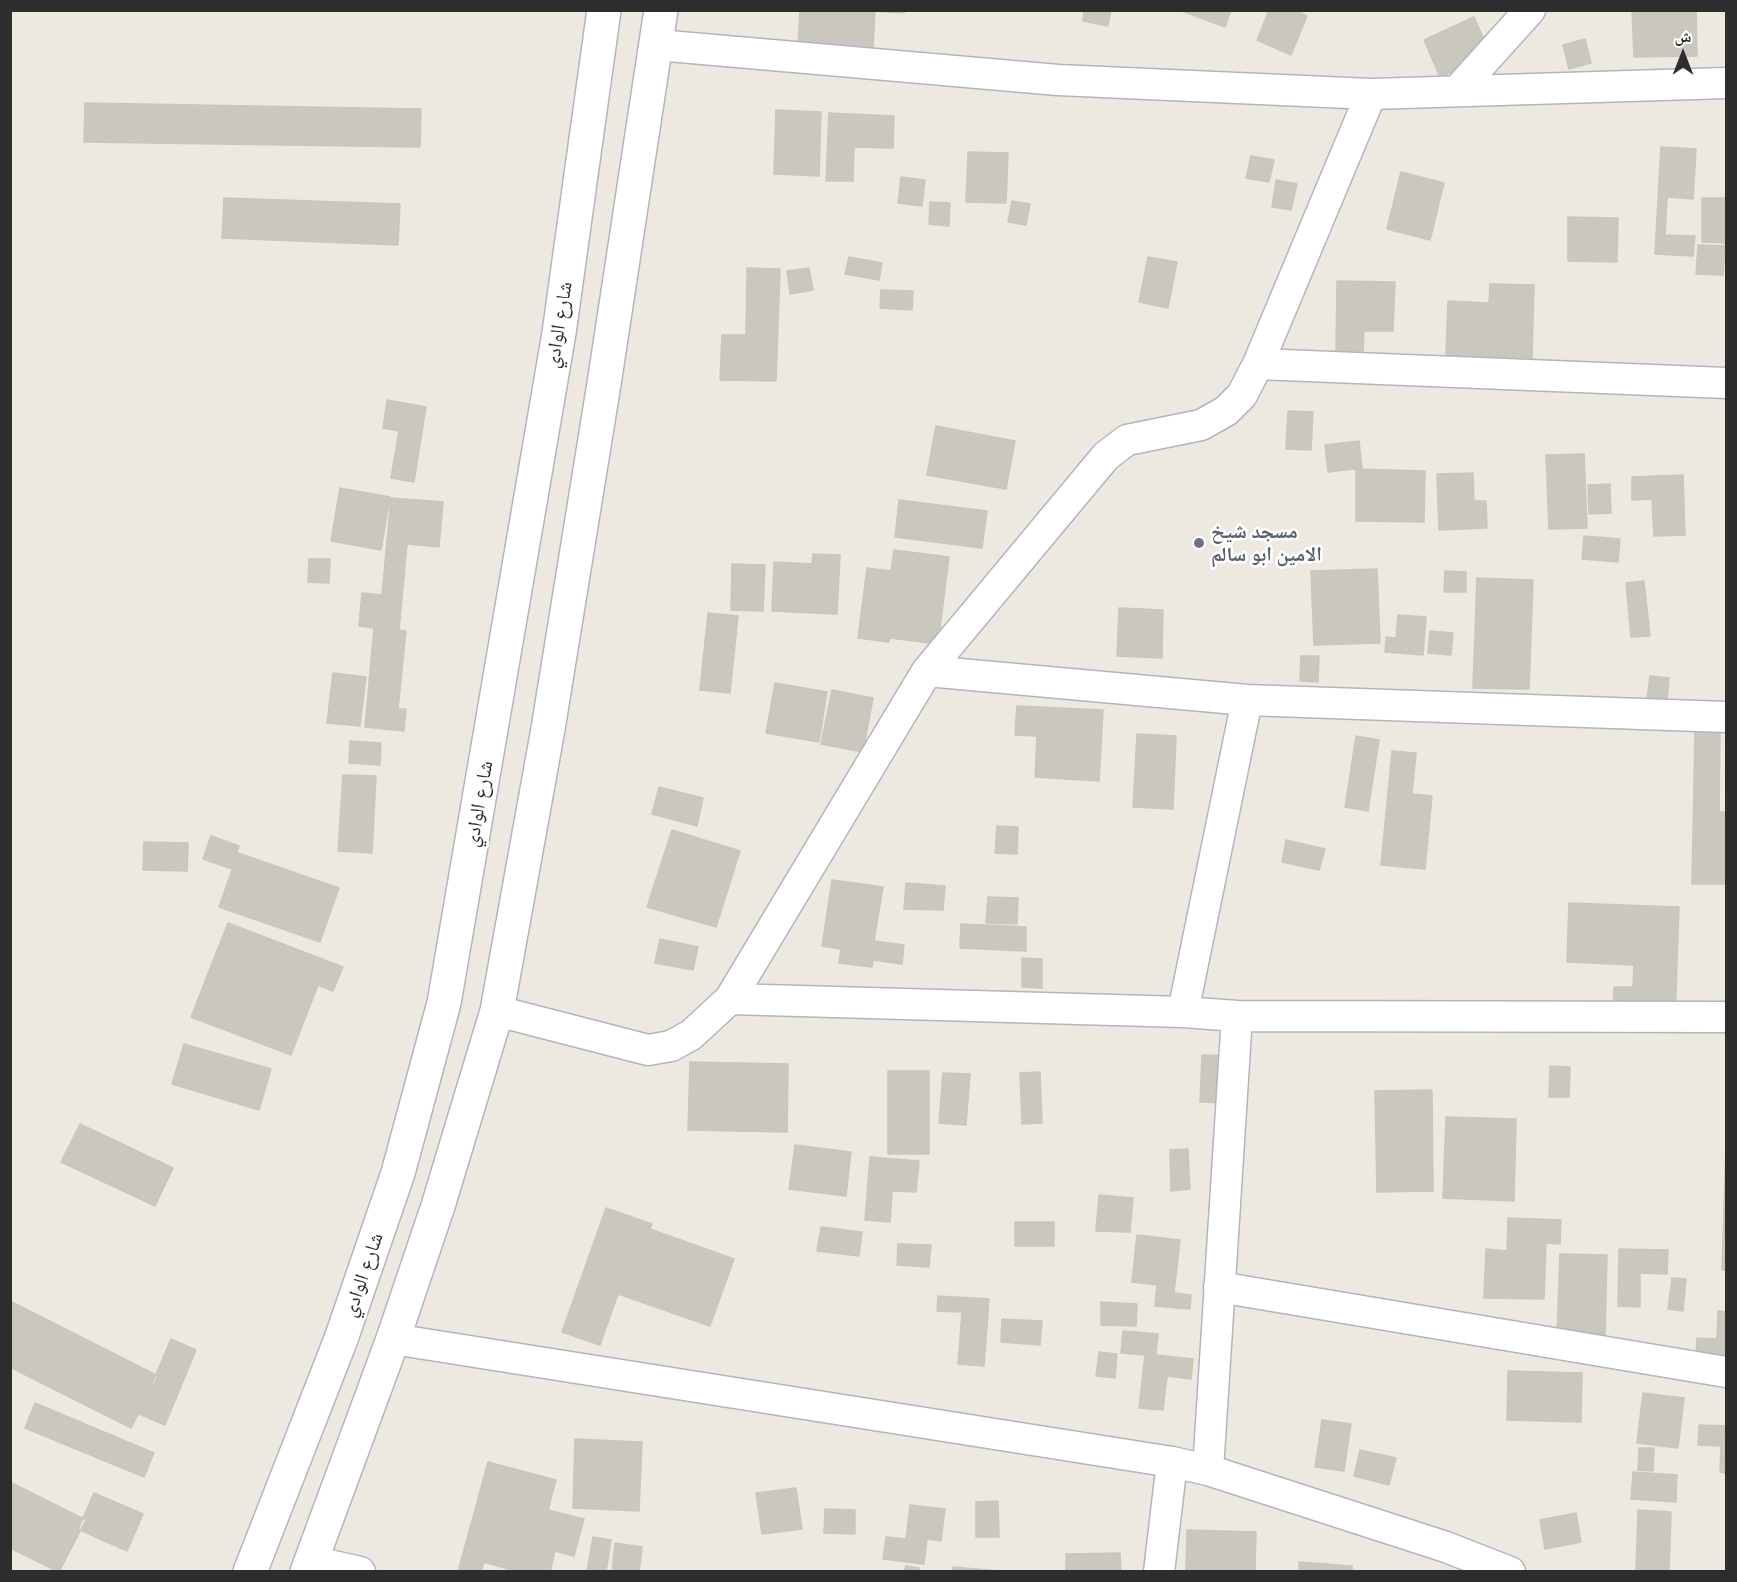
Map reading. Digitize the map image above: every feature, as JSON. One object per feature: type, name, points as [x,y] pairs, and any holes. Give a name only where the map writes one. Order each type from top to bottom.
[{"type":"main road","name":"شارع الوادي","points":[[250,1572],[341,1339],[376,1240],[398,1173],[444,1003],[559,333],[604,10]]},
{"type":"main road","points":[[309,1566],[393,1339],[438,1206],[497,1011],[548,729],[662,10]]},
{"type":"street","points":[[1457,91],[1530,10]]},
{"type":"street","points":[[657,45],[1058,80],[1371,94],[1726,83]]},
{"type":"street","points":[[497,1011],[648,1050],[671,1046],[691,1035],[730,999],[927,671],[1106,456],[1127,440],[1201,425],[1226,411],[1242,395],[1258,364],[1371,94]]},
{"type":"street","points":[[1258,364],[1726,383]]},
{"type":"street","points":[[927,671],[1247,700],[1726,717]]},
{"type":"street","points":[[1183,1012],[1247,700]]},
{"type":"street","points":[[730,999],[1183,1012],[1237,1016],[1726,1017]]},
{"type":"street","points":[[1208,1470],[1237,1016]]},
{"type":"street","points":[[1219,1287],[1726,1372]]},
{"type":"street","points":[[393,1339],[1172,1462],[1208,1470],[1446,1547],[1510,1572]]},
{"type":"street","points":[[1159,1572],[1172,1462]]},
{"type":"street","points":[[309,1566],[360,1572]]},
{"type":"building","points":[[800,10],[905,10],[904,13],[875,11],[873,49],[798,45]]},
{"type":"building","points":[[1084,10],[1111,10],[1108,26],[1083,21]]},
{"type":"building","points":[[1179,10],[1231,10],[1225,27]]},
{"type":"building","points":[[1269,10],[1293,10],[1307,16],[1291,55],[1257,40]]},
{"type":"building","points":[[1632,10],[1696,10],[1697,56],[1634,57]]},
{"type":"building","points":[[1474,17],[1491,55],[1440,77],[1424,40]]},
{"type":"building","points":[[1585,39],[1591,63],[1569,69],[1563,45]]},
{"type":"building","points":[[85,103],[421,109],[420,147],[84,142]]},
{"type":"building","points":[[776,110],[821,112],[819,176],[774,174]]},
{"type":"building","points":[[829,113],[894,116],[893,148],[854,147],[853,181],[826,181]]},
{"type":"building","points":[[1661,147],[1696,149],[1693,199],[1667,197],[1665,235],[1695,236],[1693,256],[1655,254]]},
{"type":"building","points":[[968,152],[1008,153],[1006,203],[966,202]]},
{"type":"building","points":[[1251,156],[1274,160],[1269,182],[1246,178]]},
{"type":"building","points":[[1401,172],[1444,183],[1430,240],[1387,229]]},
{"type":"building","points":[[901,177],[925,180],[922,206],[898,203]]},
{"type":"building","points":[[1276,180],[1297,184],[1291,210],[1272,207]]},
{"type":"building","points":[[224,198],[400,204],[398,245],[222,238]]},
{"type":"building","points":[[1702,198],[1726,198],[1726,243],[1702,242]]},
{"type":"building","points":[[1012,201],[1030,204],[1026,225],[1008,222]]},
{"type":"building","points":[[930,202],[950,203],[949,226],[929,224]]},
{"type":"building","points":[[1568,217],[1618,218],[1617,262],[1568,261]]},
{"type":"building","points":[[1698,245],[1725,246],[1723,275],[1696,274]]},
{"type":"building","points":[[849,257],[882,263],[879,280],[845,274]]},
{"type":"building","points":[[1148,257],[1177,262],[1168,308],[1139,302]]},
{"type":"building","points":[[747,268],[780,269],[776,381],[720,380],[722,335],[746,335]]},
{"type":"building","points":[[809,268],[813,290],[790,294],[787,271]]},
{"type":"building","points":[[1337,281],[1395,282],[1393,331],[1364,331],[1363,351],[1336,351]]},
{"type":"building","points":[[1490,284],[1534,285],[1532,358],[1446,356],[1448,301],[1489,303]]},
{"type":"building","points":[[881,290],[913,291],[912,310],[880,308]]},
{"type":"building","points":[[387,400],[426,407],[414,482],[391,478],[399,431],[383,428]]},
{"type":"building","points":[[1288,411],[1313,412],[1311,450],[1286,449]]},
{"type":"building","points":[[936,426],[1015,441],[1006,489],[927,475]]},
{"type":"building","points":[[1359,441],[1362,468],[1328,472],[1325,445]]},
{"type":"building","points":[[1584,454],[1587,528],[1549,529],[1546,455]]},
{"type":"building","points":[[1356,469],[1425,471],[1424,522],[1356,521]]},
{"type":"building","points":[[1473,473],[1474,501],[1486,501],[1487,528],[1439,530],[1437,474]]},
{"type":"building","points":[[1683,475],[1685,535],[1654,536],[1652,499],[1632,500],[1632,477]]},
{"type":"building","points":[[1610,484],[1611,513],[1589,514],[1588,485]]},
{"type":"building","points":[[340,488],[390,497],[381,550],[331,541]]},
{"type":"building","points":[[391,498],[443,502],[439,547],[407,544],[399,630],[406,631],[398,709],[406,709],[404,731],[365,727],[374,628],[359,626],[362,593],[382,595]]},
{"type":"building","points":[[899,500],[987,511],[982,548],[895,537]]},
{"type":"building","points":[[1584,536],[1620,539],[1618,562],[1582,559]]},
{"type":"building","points":[[894,550],[949,557],[938,644],[890,638],[889,642],[858,638],[867,568],[891,571]]},
{"type":"building","points":[[813,554],[840,555],[837,614],[772,611],[774,562],[812,564]]},
{"type":"building","points":[[309,559],[330,559],[329,583],[308,582]]},
{"type":"building","points":[[732,564],[765,565],[763,611],[731,610]]},
{"type":"building","points":[[1377,569],[1380,643],[1314,645],[1311,571]]},
{"type":"building","points":[[1445,571],[1466,572],[1466,592],[1444,592]]},
{"type":"building","points":[[1477,578],[1533,580],[1529,689],[1473,688]]},
{"type":"building","points":[[1644,581],[1650,636],[1631,637],[1626,583]]},
{"type":"building","points":[[1119,608],[1163,610],[1162,658],[1117,656]]},
{"type":"building","points":[[708,613],[738,616],[730,693],[700,690]]},
{"type":"building","points":[[1398,615],[1426,617],[1423,655],[1385,652],[1386,637],[1396,638]]},
{"type":"building","points":[[1430,631],[1453,633],[1451,655],[1428,653]]},
{"type":"building","points":[[1301,656],[1319,656],[1318,682],[1300,681]]},
{"type":"building","points":[[333,673],[366,677],[360,726],[327,723]]},
{"type":"building","points":[[1650,676],[1669,678],[1667,701],[1647,699]]},
{"type":"building","points":[[775,683],[827,692],[819,742],[766,733]]},
{"type":"building","points":[[832,690],[873,698],[863,752],[821,744]]},
{"type":"building","points":[[1017,706],[1103,710],[1099,781],[1035,777],[1037,736],[1015,735]]},
{"type":"building","points":[[1695,729],[1720,729],[1719,812],[1726,812],[1726,884],[1692,884]]},
{"type":"building","points":[[1137,734],[1176,736],[1173,809],[1133,807]]},
{"type":"building","points":[[1356,736],[1379,740],[1368,811],[1345,807]]},
{"type":"building","points":[[350,741],[381,743],[380,765],[349,763]]},
{"type":"building","points":[[1392,751],[1416,753],[1412,794],[1432,796],[1425,869],[1381,865]]},
{"type":"building","points":[[343,775],[376,776],[372,853],[338,851]]},
{"type":"building","points":[[659,787],[703,798],[697,826],[652,814]]},
{"type":"building","points":[[997,826],[1018,827],[1017,854],[995,853]]},
{"type":"building","points":[[672,830],[740,851],[716,927],[647,907]]},
{"type":"building","points":[[211,836],[239,846],[232,869],[203,859]]},
{"type":"building","points":[[1286,840],[1325,849],[1319,870],[1282,862]]},
{"type":"building","points":[[144,842],[188,843],[187,871],[143,870]]},
{"type":"building","points":[[238,853],[339,888],[320,942],[219,907]]},
{"type":"building","points":[[832,880],[883,887],[874,941],[904,945],[902,964],[873,960],[872,967],[839,963],[841,949],[822,946]]},
{"type":"building","points":[[906,883],[945,886],[943,910],[904,909]]},
{"type":"building","points":[[988,897],[1018,898],[1017,924],[986,923]]},
{"type":"building","points":[[1569,903],[1679,907],[1675,1020],[1613,1017],[1614,987],[1633,987],[1634,965],[1567,962]]},
{"type":"building","points":[[228,923],[343,967],[333,991],[318,985],[291,1055],[191,1017]]},
{"type":"building","points":[[961,924],[1026,927],[1026,951],[960,948]]},
{"type":"building","points":[[660,939],[698,947],[693,970],[655,963]]},
{"type":"building","points":[[1022,958],[1042,959],[1042,988],[1022,987]]},
{"type":"building","points":[[184,1044],[271,1069],[259,1110],[172,1084]]},
{"type":"building","points":[[1202,1055],[1231,1056],[1229,1103],[1200,1102]]},
{"type":"building","points":[[690,1062],[788,1064],[787,1132],[688,1130]]},
{"type":"building","points":[[1550,1066],[1570,1067],[1569,1097],[1549,1097]]},
{"type":"building","points":[[888,1071],[929,1071],[929,1154],[888,1154]]},
{"type":"building","points":[[1040,1072],[1042,1123],[1022,1124],[1020,1073]]},
{"type":"building","points":[[943,1073],[970,1074],[966,1125],[939,1123]]},
{"type":"building","points":[[1432,1090],[1433,1191],[1377,1192],[1375,1091]]},
{"type":"building","points":[[1446,1117],[1516,1119],[1514,1201],[1443,1198]]},
{"type":"building","points":[[80,1124],[173,1168],[155,1206],[61,1162]]},
{"type":"building","points":[[795,1145],[851,1152],[846,1196],[789,1189]]},
{"type":"building","points":[[1726,1147],[1726,1270],[1722,1270]]},
{"type":"building","points":[[1188,1149],[1190,1189],[1171,1191],[1170,1150]]},
{"type":"building","points":[[870,1157],[919,1161],[916,1192],[892,1191],[890,1222],[865,1220]]},
{"type":"building","points":[[1099,1195],[1133,1198],[1130,1232],[1096,1231]]},
{"type":"building","points":[[606,1208],[652,1224],[650,1229],[734,1259],[710,1326],[618,1294],[600,1345],[562,1332]]},
{"type":"building","points":[[1508,1218],[1561,1220],[1560,1244],[1546,1243],[1544,1299],[1484,1298],[1486,1249],[1507,1251]]},
{"type":"building","points":[[1015,1222],[1054,1222],[1054,1246],[1015,1246]]},
{"type":"building","points":[[821,1227],[862,1232],[859,1256],[817,1251]]},
{"type":"building","points":[[1137,1235],[1180,1240],[1174,1293],[1191,1295],[1190,1309],[1155,1306],[1157,1285],[1132,1282]]},
{"type":"building","points":[[898,1244],[931,1245],[929,1267],[897,1265]]},
{"type":"building","points":[[1619,1249],[1668,1250],[1667,1274],[1640,1273],[1640,1307],[1618,1306]]},
{"type":"building","points":[[1560,1254],[1607,1255],[1605,1337],[1557,1335]]},
{"type":"building","points":[[1672,1278],[1686,1279],[1683,1311],[1668,1309]]},
{"type":"building","points":[[938,1296],[989,1299],[984,1366],[958,1364],[962,1312],[937,1311]]},
{"type":"building","points":[[10,1301],[158,1376],[131,1428],[10,1367]]},
{"type":"building","points":[[1101,1302],[1137,1304],[1136,1326],[1101,1325]]},
{"type":"building","points":[[1718,1311],[1726,1312],[1726,1358],[1696,1358],[1697,1338],[1717,1339]]},
{"type":"building","points":[[1002,1319],[1042,1321],[1040,1345],[1001,1342]]},
{"type":"building","points":[[1123,1331],[1158,1334],[1156,1355],[1193,1359],[1191,1379],[1167,1376],[1163,1410],[1139,1408],[1145,1355],[1121,1353]]},
{"type":"building","points":[[171,1339],[196,1350],[165,1425],[139,1414]]},
{"type":"building","points":[[1099,1352],[1117,1354],[1115,1378],[1096,1376]]},
{"type":"building","points":[[1508,1371],[1582,1373],[1581,1422],[1507,1420]]},
{"type":"building","points":[[1643,1393],[1684,1398],[1678,1448],[1637,1443]]},
{"type":"building","points":[[35,1403],[154,1453],[144,1477],[25,1428]]},
{"type":"building","points":[[1322,1420],[1351,1424],[1344,1471],[1315,1467]]},
{"type":"building","points":[[1699,1425],[1726,1426],[1726,1473],[1720,1472],[1721,1446],[1698,1445]]},
{"type":"building","points":[[575,1439],[642,1442],[639,1511],[573,1508]]},
{"type":"building","points":[[1639,1448],[1654,1448],[1653,1471],[1638,1470]]},
{"type":"building","points":[[1360,1450],[1396,1458],[1389,1485],[1354,1476]]},
{"type":"building","points":[[488,1462],[556,1480],[548,1510],[584,1519],[574,1556],[555,1551],[550,1572],[518,1572],[484,1562],[481,1572],[458,1572]]},
{"type":"building","points":[[1633,1472],[1677,1475],[1676,1502],[1631,1499]]},
{"type":"building","points":[[10,1482],[86,1520],[59,1572],[10,1548]]},
{"type":"building","points":[[796,1488],[802,1529],[762,1534],[756,1493]]},
{"type":"building","points":[[94,1493],[143,1514],[127,1551],[78,1529]]},
{"type":"building","points":[[998,1501],[999,1537],[976,1537],[976,1502]]},
{"type":"building","points":[[910,1505],[945,1509],[941,1541],[927,1539],[924,1564],[883,1559],[886,1537],[906,1539]]},
{"type":"building","points":[[825,1509],[855,1510],[855,1534],[824,1533]]},
{"type":"building","points":[[1638,1510],[1671,1512],[1669,1572],[1636,1572]]},
{"type":"building","points":[[1576,1513],[1581,1542],[1545,1549],[1540,1520]]},
{"type":"building","points":[[1187,1530],[1256,1532],[1255,1570],[1186,1572]]},
{"type":"building","points":[[593,1537],[611,1540],[606,1572],[587,1572]]},
{"type":"building","points":[[615,1543],[642,1547],[639,1572],[612,1572]]},
{"type":"building","points":[[1120,1553],[1121,1572],[1066,1572],[1066,1554]]},
{"type":"building","points":[[1299,1562],[1352,1566],[1352,1572],[1299,1572]]},
{"type":"building","points":[[906,1566],[919,1568],[918,1572],[904,1572]]},
{"type":"building","points":[[953,1567],[1000,1571],[1000,1572],[953,1572]]},
{"type":"place","name":"مسجد شيخ الامين ابو سالم","points":[[1199,543]]}]
